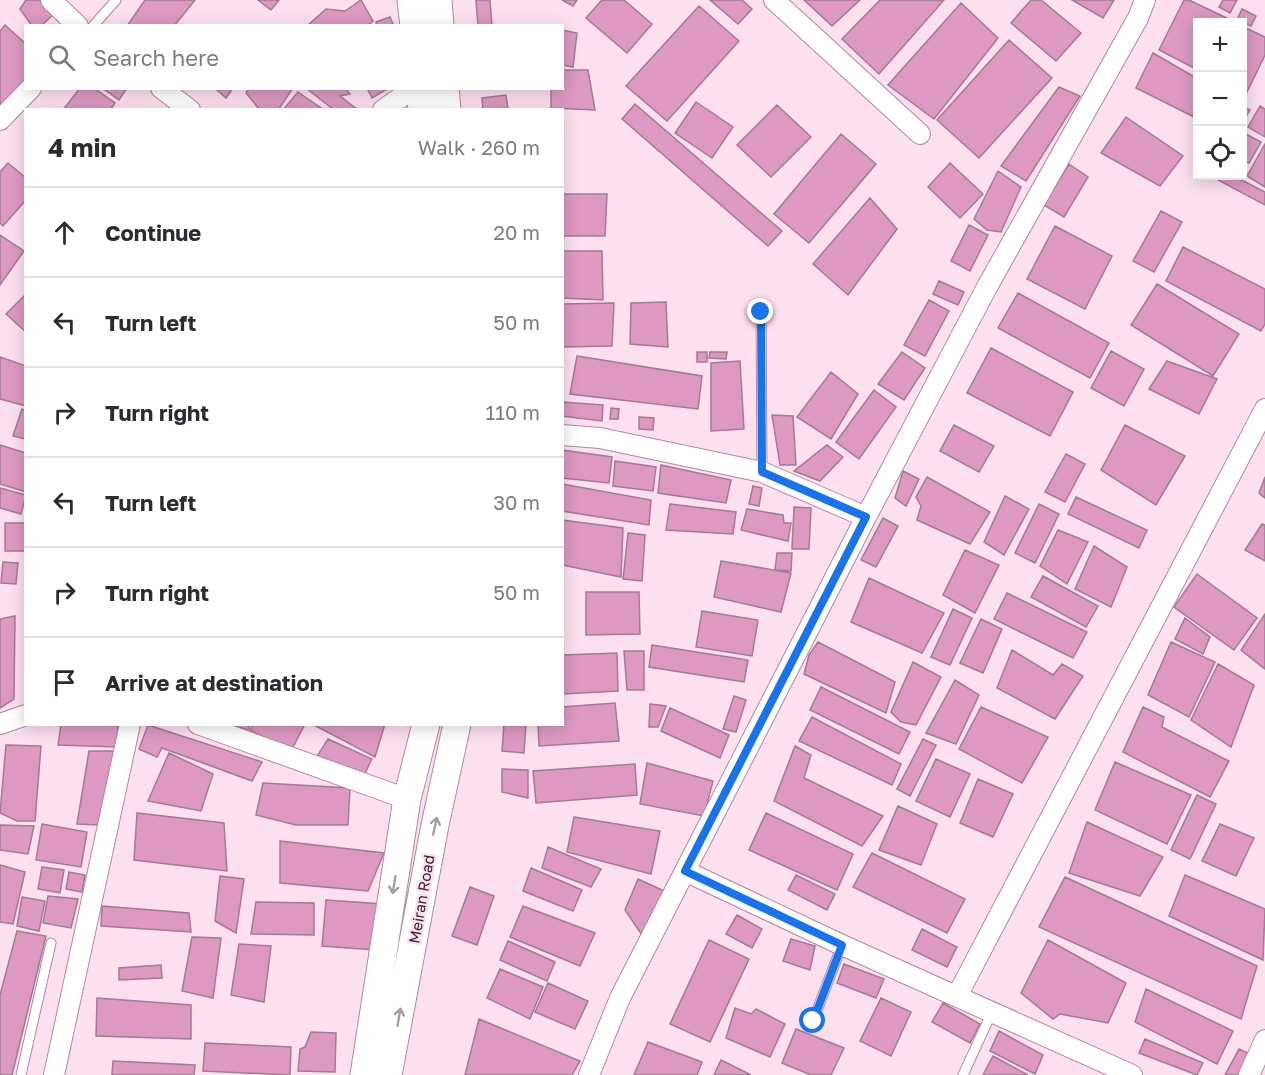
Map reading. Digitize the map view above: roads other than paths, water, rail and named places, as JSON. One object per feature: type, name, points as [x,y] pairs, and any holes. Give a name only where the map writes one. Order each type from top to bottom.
[{"type":"main road","points":[[411,0],[414,24]]},
{"type":"main road","points":[[438,0],[440,24]]},
{"type":"main road","points":[[420,90],[422,108]]},
{"type":"main road","points":[[445,90],[447,108]]},
{"type":"main road","name":"Meiran Road","points":[[364,1075],[407,799],[425,726]]},
{"type":"main road","name":"Meiran Road","points":[[388,1075],[435,825],[457,726]]},
{"type":"street","points":[[51,0],[76,24]]},
{"type":"street","points":[[774,0],[920,134]]},
{"type":"street","points":[[589,1075],[620,998],[866,517],[987,287],[1138,18],[1145,0]]},
{"type":"street","points":[[0,120],[30,90]]},
{"type":"street","points":[[164,90],[187,108]]},
{"type":"street","points":[[386,108],[411,90]]},
{"type":"street","points":[[957,996],[1265,409]]},
{"type":"street","points":[[564,435],[600,438],[762,472],[866,517]]},
{"type":"street","points":[[0,724],[24,716]]},
{"type":"street","points":[[54,1075],[130,726]]},
{"type":"street","points":[[204,726],[407,799]]},
{"type":"street","points":[[685,871],[842,945],[1132,1075]]},
{"type":"street","points":[[1249,1075],[1265,1040]]},
{"type":"lane","points":[[95,24],[116,0]]},
{"type":"lane","points":[[761,312],[762,472]]},
{"type":"lane","points":[[21,1075],[51,943]]},
{"type":"lane","points":[[813,1021],[842,945]]},
{"type":"lane","points":[[963,1075],[992,1012]]}]
